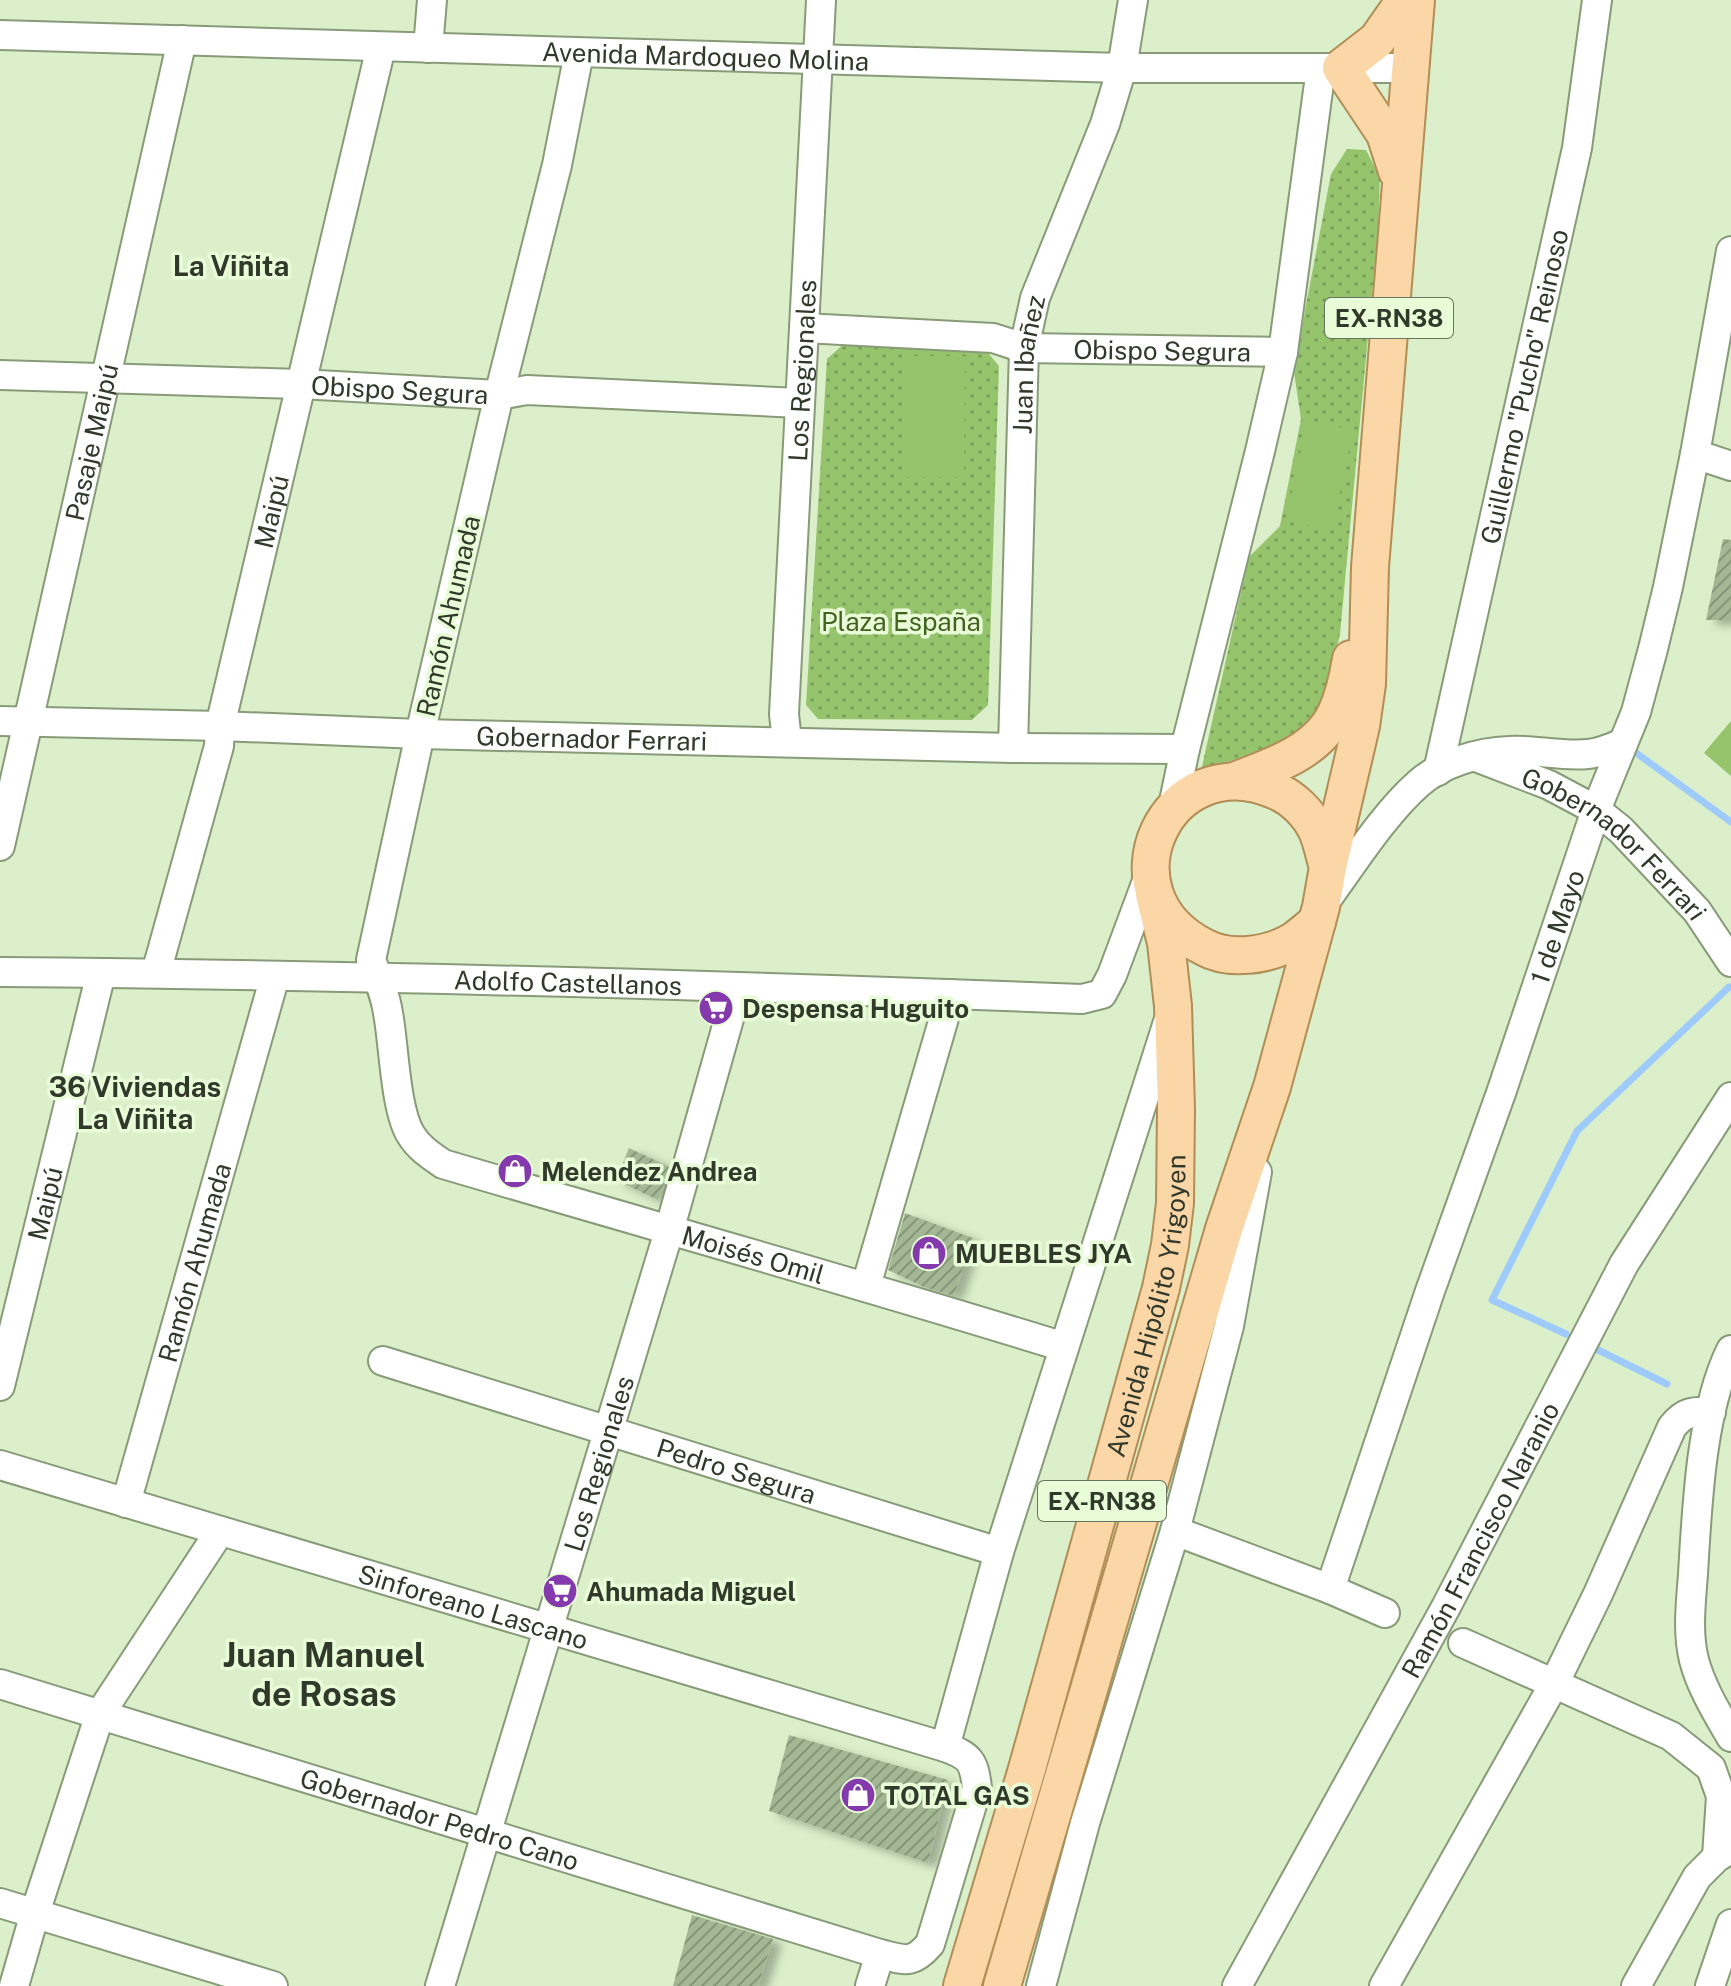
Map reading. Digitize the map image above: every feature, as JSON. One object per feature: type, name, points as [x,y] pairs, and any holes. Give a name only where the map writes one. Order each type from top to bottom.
[{"type":"main road","points":[[1400,180],[1385,134],[1331,68],[1377,40],[1405,0]]},
{"type":"main road","name":"EX-RN38","points":[[1319,915],[1361,726],[1367,684],[1370,567],[1416,0]]},
{"type":"main road","name":"EX-RN38","points":[[1152,883],[1151,856],[1155,840],[1162,824],[1182,801],[1206,786],[1234,781],[1276,765],[1315,742],[1335,715],[1347,681],[1370,567]]},
{"type":"main road","name":"EX-RN38","points":[[1234,781],[1259,783],[1283,793],[1302,809],[1316,830],[1328,867]]},
{"type":"main road","points":[[1152,883],[1166,918],[1186,938],[1211,951],[1238,955],[1266,952],[1292,942],[1319,915]]},
{"type":"main road","name":"Avenida Hipólito Yrigoyen","points":[[962,1986],[1027,1769],[1161,1288],[1170,1245],[1175,1203],[1173,1006],[1166,943],[1152,883]]},
{"type":"main road","name":"Avenida Hipólito Yrigoyen","points":[[1002,1986],[1215,1259],[1272,1087],[1319,915]]},
{"type":"street","points":[[428,48],[432,0]]},
{"type":"street","name":"Los Regionales","points":[[787,742],[784,714],[821,0]]},
{"type":"street","name":"Juan Ibañez","points":[[1013,748],[1024,348],[1035,298],[1105,124],[1122,68],[1133,0]]},
{"type":"street","name":"Guillermo \"Pucho\" Reinoso","points":[[1438,771],[1577,148],[1597,0]]},
{"type":"street","name":"Avenida Mardoqueo Molina","points":[[0,35],[1122,68],[1411,68]]},
{"type":"street","name":"Pasaje Maipú","points":[[0,846],[182,40]]},
{"type":"street","name":"Maipú","points":[[156,973],[219,746],[220,726],[381,47]]},
{"type":"street","name":"Ramón Ahumada","points":[[443,1164],[421,1149],[409,1132],[401,1108],[388,1009],[371,960],[499,395],[557,165],[579,53]]},
{"type":"street","points":[[1172,811],[1283,352],[1331,68]]},
{"type":"street","name":"1 de Mayo","points":[[1330,1589],[1596,810],[1636,712],[1653,649],[1695,454],[1731,251]]},
{"type":"street","name":"Obispo Segura","points":[[804,328],[993,338],[1024,348],[1283,352]]},
{"type":"street","name":"Obispo Segura","points":[[0,375],[300,384],[499,395],[527,390],[799,403]]},
{"type":"street","points":[[1695,454],[1731,466]]},
{"type":"street","name":"Gobernador Ferrari","points":[[0,721],[420,734],[1185,749]]},
{"type":"street","name":"Gobernador Ferrari","points":[[1319,915],[1392,812],[1420,782],[1438,771],[1474,757],[1508,751],[1587,754],[1623,743]]},
{"type":"street","name":"Gobernador Ferrari","points":[[1474,757],[1549,785],[1596,810],[1621,830],[1697,911],[1731,962]]},
{"type":"street","name":"Adolfo Castellanos","points":[[0,972],[379,978],[1082,999],[1102,994],[1152,883]]},
{"type":"street","name":"Maipú","points":[[0,1386],[101,973]]},
{"type":"street","name":"Ramón Ahumada","points":[[126,1503],[275,976]]},
{"type":"street","name":"Los Regionales","points":[[440,1986],[669,1231],[738,987]]},
{"type":"street","points":[[866,1286],[951,994]]},
{"type":"street","points":[[945,1747],[999,1552],[1173,1006]]},
{"type":"street","points":[[1041,1986],[1085,1823],[1175,1531],[1229,1326],[1272,1087]]},
{"type":"street","name":"Ramón Francisco Naranio","points":[[1237,1986],[1446,1607],[1624,1264],[1731,1097]]},
{"type":"street","name":"Moisés Omil","points":[[443,1164],[866,1286],[1064,1347]]},
{"type":"street","points":[[1731,1350],[1724,1363],[1704,1442],[1690,1627],[1693,1659],[1731,1737]]},
{"type":"street","name":"Pedro Segura","points":[[383,1361],[999,1552]]},
{"type":"street","points":[[1384,1986],[1554,1684],[1598,1594],[1672,1427],[1692,1411],[1711,1412]]},
{"type":"street","name":"Sinforeano Lascano","points":[[0,1465],[964,1754],[975,1768],[977,1788],[930,1944],[918,1957],[904,1960],[880,1954]]},
{"type":"street","points":[[14,1986],[100,1714],[220,1531]]},
{"type":"street","points":[[1175,1531],[1385,1613]]},
{"type":"street","points":[[1463,1643],[1671,1736],[1711,1768],[1721,1796],[1724,1853],[1697,1877],[1636,1986]]},
{"type":"street","name":"Gobernador Pedro Cano","points":[[0,1684],[880,1954]]},
{"type":"street","points":[[0,1903],[273,1986]]},
{"type":"street","points":[[1710,1986],[1731,1924]]},
{"type":"street","points":[[870,1986],[880,1954]]},
{"type":"green space","points":[[1347,149],[1366,150],[1380,177],[1378,230],[1340,634],[1326,695],[1301,732],[1262,750],[1201,771],[1249,557],[1280,526],[1301,419],[1294,372],[1331,174]]},
{"type":"green space","name":"Plaza España","points":[[847,341],[985,349],[999,366],[988,705],[972,720],[818,719],[806,705],[827,359]]},
{"type":"green space","points":[[904,356],[965,356],[964,477],[903,477]]},
{"type":"green space","points":[[1307,421],[1353,430],[1332,530],[1286,521]]},
{"type":"green space","points":[[1731,721],[1731,776],[1704,753]]},
{"type":"building","points":[[1723,539],[1731,540],[1731,620],[1706,620]]},
{"type":"building","points":[[629,1148],[670,1167],[658,1200],[616,1180]]},
{"type":"building","name":"MUEBLES JYA","points":[[905,1213],[973,1238],[954,1296],[924,1287],[888,1270]]},
{"type":"building","name":"TOTAL GAS","points":[[789,1735],[948,1780],[928,1863],[769,1811]]},
{"type":"building","points":[[692,1915],[773,1939],[758,1986],[673,1986]]},
{"type":"waterway","points":[[1628,747],[1731,822]]},
{"type":"waterway","points":[[1566,1334],[1492,1300],[1577,1131],[1729,987]]},
{"type":"waterway","points":[[1594,1348],[1667,1384]]},
{"type":"place","name":"Despensa Huguito","points":[[716,1008]]},
{"type":"place","name":"Melendez Andrea","points":[[515,1171]]},
{"type":"place","name":"MUEBLES JYA","points":[[929,1253]]},
{"type":"place","name":"Ahumada Miguel","points":[[560,1591]]},
{"type":"place","name":"TOTAL GAS","points":[[858,1795]]},
{"type":"district","name":"La Viñita","points":[[231,265]]},
{"type":"district","name":"36 Viviendas La Viñita","points":[[135,1102]]},
{"type":"district","name":"Juan Manuel de Rosas","points":[[324,1674]]}]
